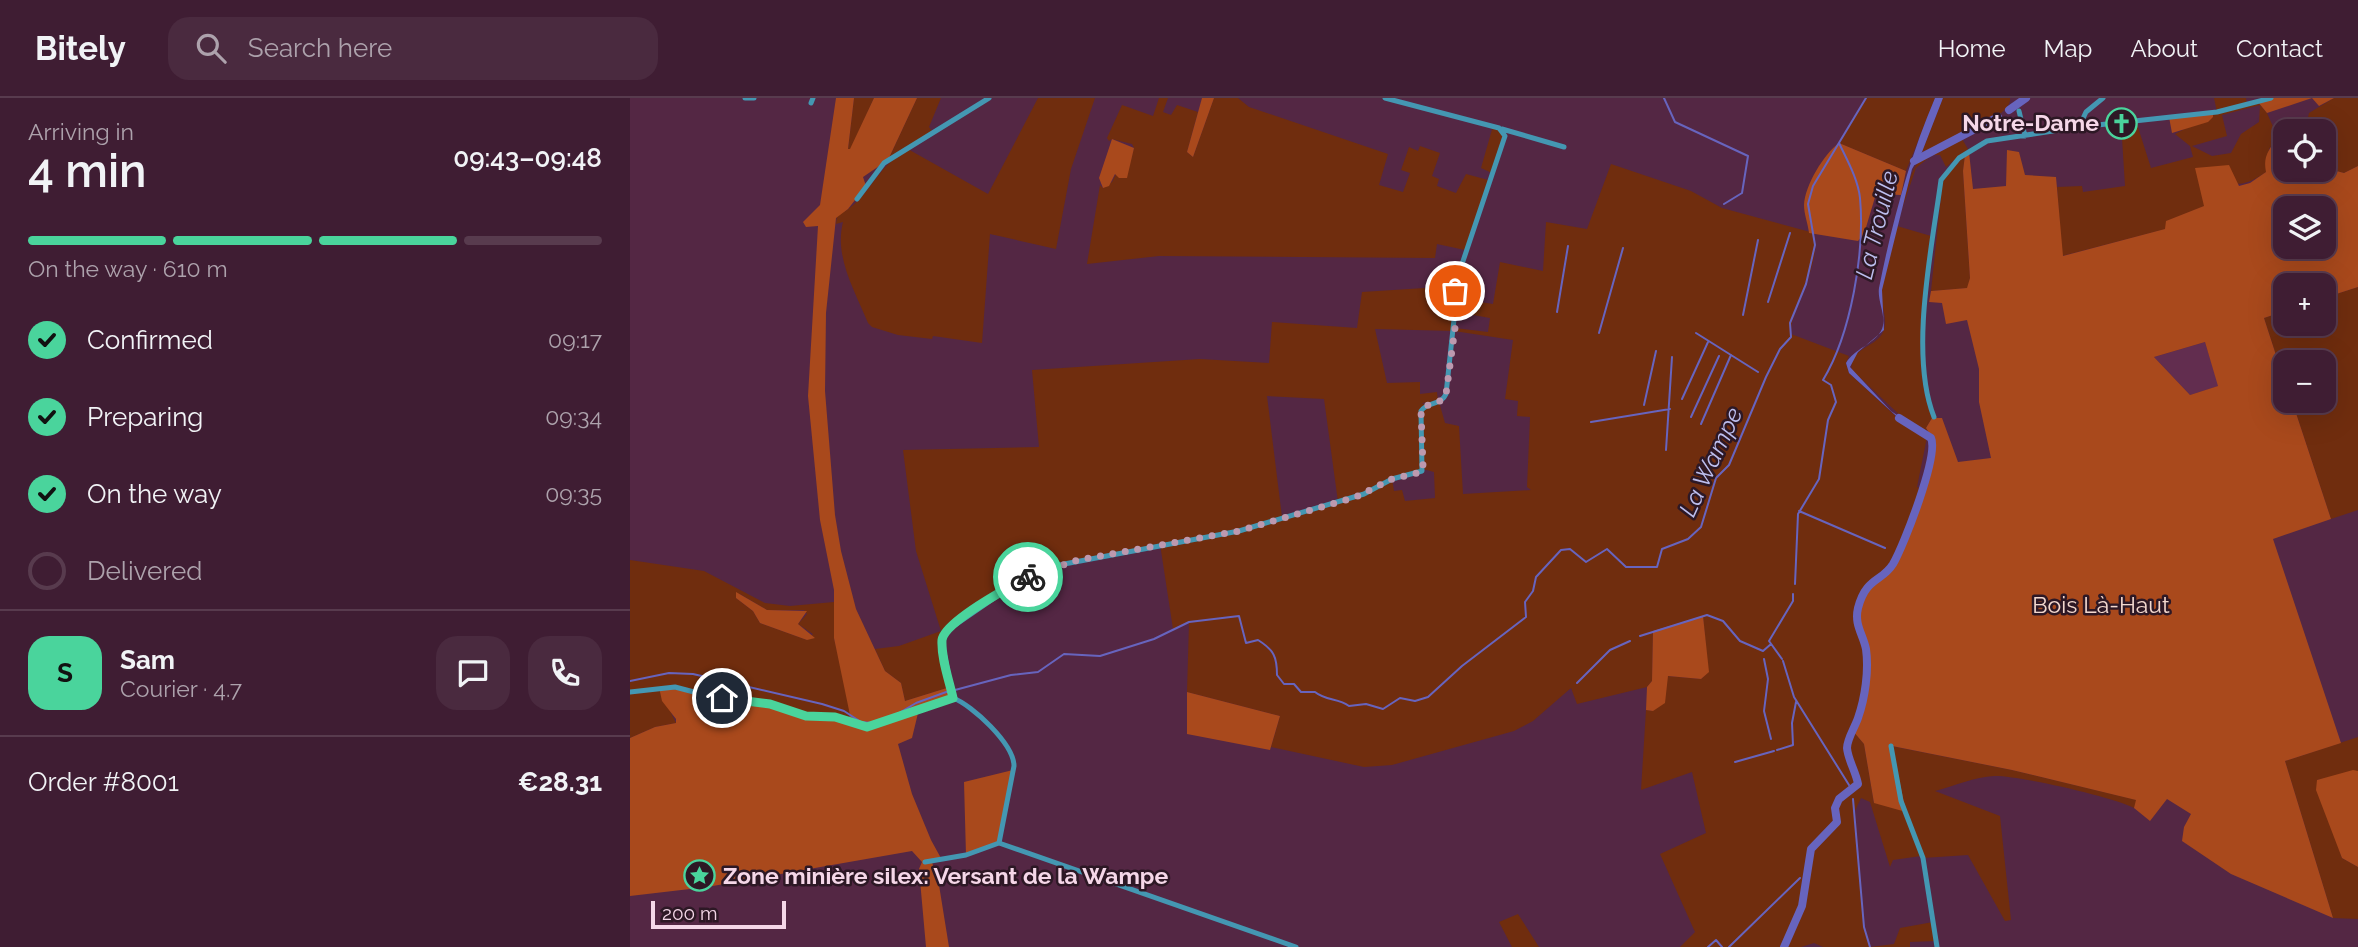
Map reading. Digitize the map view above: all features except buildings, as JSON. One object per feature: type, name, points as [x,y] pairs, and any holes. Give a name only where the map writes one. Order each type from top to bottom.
[{"type":"street","points":[[744,98],[754,98]]},
{"type":"street","points":[[857,199],[884,163],[989,98]]},
{"type":"street","points":[[1385,98],[1564,147]]},
{"type":"street","points":[[2079,127],[2086,110],[2103,98]]},
{"type":"street","points":[[1934,417],[1924,387],[1923,349],[1941,180],[1959,158],[1982,143],[2079,127],[2217,112],[2271,98]]},
{"type":"street","points":[[2018,111],[2025,136]]},
{"type":"street","points":[[999,843],[1014,766],[1012,752],[971,710],[952,696],[942,642],[945,632],[991,599],[1033,575],[1078,560],[1239,531],[1356,497],[1392,479],[1422,472],[1421,411],[1424,407],[1441,401],[1446,394],[1455,328],[1456,286],[1505,141],[1502,129]]},
{"type":"street","points":[[630,692],[675,687],[713,697],[770,704],[806,716],[835,717],[867,727],[952,696]]},
{"type":"street","points":[[1891,746],[1901,801],[1923,858],[1937,947]]},
{"type":"street","points":[[925,862],[965,855],[999,843],[1296,947]]},
{"type":"shaded area","points":[[854,98],[874,98],[851,149],[848,149]]},
{"type":"shaded area","points":[[917,98],[941,98],[929,127],[932,131],[906,148],[988,194],[1038,98],[1095,98],[1071,169],[1056,249],[990,234],[982,343],[933,336],[932,339],[898,335],[872,327],[847,274],[841,248],[843,222],[836,224],[837,215],[854,205],[893,160],[888,160]]},
{"type":"shaded area","points":[[1159,98],[1168,98],[1163,112],[1171,115],[1177,105],[1198,112],[1187,152],[1193,157],[1214,98],[1238,98],[1249,107],[1388,154],[1379,185],[1403,192],[1410,173],[1401,170],[1409,147],[1418,151],[1420,146],[1440,153],[1432,176],[1439,179],[1437,186],[1456,193],[1466,174],[1492,181],[1465,250],[1437,244],[1435,258],[1159,256],[1087,264],[1100,185],[1103,188],[1112,182],[1116,174],[1126,178],[1134,148],[1132,144],[1112,139],[1109,141],[1107,138],[1122,105],[1153,116]]},
{"type":"shaded area","points":[[1866,98],[1935,98],[1906,171],[1839,143]]},
{"type":"shaded area","points":[[1935,98],[1943,98],[1922,152],[1912,169],[1882,290],[1884,330],[1878,335],[1883,326],[1879,288],[1896,215],[1909,168]]},
{"type":"shaded area","points":[[1943,98],[2010,98],[2010,101],[1997,117],[1985,124],[1922,152]]},
{"type":"shaded area","points":[[2214,98],[2246,98],[2247,105],[2258,102],[2267,113],[2273,127],[2273,144],[2269,149],[2266,172],[2255,179],[2238,184],[2224,181],[2196,168],[2205,206],[2167,221],[2166,229],[2062,256],[2057,187],[2082,186],[2083,192],[2125,186],[2121,122],[2136,121],[2151,168],[2193,157],[2190,146],[2175,134],[2217,112]],"holes":[[[2260,105],[2259,122],[2241,134],[2231,153],[2212,156],[2192,146],[2227,136],[2222,115]]]},
{"type":"shaded area","points":[[2334,98],[2358,98],[2358,166],[2344,173],[2336,171],[2336,119],[2308,119],[2309,113]]},
{"type":"shaded area","points":[[1493,126],[1505,134],[1494,174],[1481,168]]},
{"type":"shaded area","points":[[1962,139],[1968,149],[1946,167],[1940,155],[1932,155],[1916,168],[1903,206],[1911,178],[1919,161]]},
{"type":"shaded area","points":[[1965,155],[1963,171],[1970,278],[1968,288],[1931,291],[1944,178]]},
{"type":"shaded area","points":[[1611,164],[1691,191],[1722,208],[1814,233],[1814,259],[1792,322],[1791,334],[1849,356],[1846,363],[1849,373],[1904,424],[1906,421],[1852,370],[1852,363],[1857,354],[1878,339],[1884,329],[1881,289],[1897,226],[1931,236],[1921,351],[1925,396],[1932,418],[1926,428],[1928,432],[1917,487],[1922,489],[1910,531],[1892,567],[1874,579],[1857,625],[1864,651],[1866,678],[1862,705],[1853,731],[1864,744],[1874,803],[1891,746],[2012,770],[2137,800],[2134,808],[2065,788],[1994,776],[1935,791],[2000,816],[2011,920],[2005,921],[1968,855],[1921,856],[1893,860],[1890,867],[1870,802],[1861,798],[1855,811],[1864,927],[1870,947],[1823,947],[1814,943],[1801,947],[1680,947],[1695,932],[1660,854],[1706,833],[1692,772],[1641,790],[1646,710],[1653,711],[1667,676],[1701,679],[1708,672],[1703,616],[1653,631],[1652,681],[1647,687],[1577,704],[1571,688],[1533,721],[1514,731],[1392,765],[1364,767],[1271,747],[1280,716],[1187,692],[1189,623],[1173,629],[1160,544],[1101,555],[1033,575],[943,636],[950,687],[905,701],[901,683],[885,671],[875,649],[899,646],[941,631],[916,551],[903,450],[1039,447],[1032,370],[1200,359],[1269,363],[1272,322],[1357,328],[1362,292],[1456,286],[1455,298],[1493,304],[1500,262],[1543,271],[1546,222],[1587,229]],"holes":[[[1456,312],[1490,318],[1488,332],[1455,328]],[[1375,329],[1454,331],[1513,340],[1505,399],[1518,401],[1517,416],[1530,417],[1527,487],[1531,490],[1463,494],[1459,426],[1445,423],[1439,402],[1427,406],[1422,403],[1438,401],[1437,392],[1420,394],[1420,382],[1387,383]],[[1267,396],[1324,399],[1338,502],[1282,517]],[[1423,469],[1434,472],[1435,498],[1405,501],[1402,490],[1394,491],[1392,479]]]},
{"type":"shaded area","points":[[2358,287],[2358,510],[2331,519],[2296,413],[2336,413],[2336,350],[2274,350],[2264,318],[2273,315],[2273,336],[2336,336],[2336,294]]},
{"type":"shaded area","points":[[2205,342],[2219,386],[2190,395],[2154,357]]},
{"type":"shaded area","points":[[1866,345],[1858,352],[1850,367],[1891,411],[1906,421],[1905,424],[1849,373],[1846,363],[1854,354]]},
{"type":"shaded area","points":[[630,560],[704,571],[765,603],[790,606],[834,602],[834,638],[850,705],[848,721],[683,688],[630,692]],"holes":[[[740,594],[767,610],[804,610],[807,614],[798,624],[813,634],[807,640],[760,623],[753,611],[736,598]]]},
{"type":"shaded area","points":[[659,688],[676,723],[655,727],[630,738],[630,694]]},
{"type":"shaded area","points":[[2358,737],[2358,771],[2317,780],[2342,858],[2358,867],[2358,919],[2333,918],[2285,761]]},
{"type":"shaded area","points":[[1518,914],[1539,947],[1512,947],[1499,922]]},
{"type":"shaded area","points":[[1933,922],[1935,941],[1910,942],[1910,947],[1870,947],[1894,944],[1900,928]]},
{"type":"green space","points":[[836,98],[854,98],[850,149],[874,98],[917,98],[888,160],[863,177],[866,186],[848,209],[836,218],[826,313],[825,391],[835,515],[856,609],[885,671],[901,683],[905,701],[950,687],[953,698],[919,709],[912,738],[898,744],[912,794],[942,860],[932,862],[939,885],[949,947],[926,947],[919,869],[922,862],[912,851],[707,887],[630,896],[630,738],[655,727],[676,723],[676,719],[662,701],[659,687],[754,701],[796,714],[848,721],[850,715],[834,638],[834,590],[820,520],[808,396],[818,226],[806,227],[803,222],[820,205]]},
{"type":"green space","points":[[1202,98],[1214,98],[1193,157],[1187,152]]},
{"type":"green space","points":[[2271,98],[2312,98],[2267,113],[2258,102]]},
{"type":"green space","points":[[2312,98],[2334,98],[2319,106]]},
{"type":"green space","points":[[2213,112],[2213,117],[2208,122],[2172,133],[2169,117]]},
{"type":"green space","points":[[1112,139],[1134,148],[1127,178],[1119,178],[1115,174],[1109,186],[1103,188],[1099,178]]},
{"type":"green space","points":[[1839,143],[1906,171],[1901,195],[1876,194],[1864,234],[1858,241],[1809,233],[1805,215],[1805,197],[1812,179],[1827,155]]},
{"type":"green space","name":"Bois Là-Haut","points":[[2273,144],[2273,182],[2336,182],[2336,171],[2344,173],[2358,166],[2358,287],[2336,294],[2336,273],[2273,273],[2273,315],[2264,318],[2274,350],[2273,413],[2296,413],[2331,519],[2273,539],[2341,743],[2285,761],[2333,918],[2231,874],[2182,841],[2184,827],[2191,814],[2167,799],[2150,821],[2134,808],[2136,800],[2012,770],[1892,746],[1906,812],[1874,803],[1864,744],[1853,731],[1867,679],[1866,647],[1858,623],[1859,607],[1865,591],[1898,557],[1912,526],[1935,442],[1926,428],[1932,418],[1942,418],[1958,462],[1991,458],[1979,402],[1979,369],[1967,320],[1946,324],[1942,303],[1929,302],[1931,291],[1967,288],[1970,278],[1963,171],[1965,155],[1969,152],[1973,189],[2006,186],[2007,150],[2019,152],[2025,175],[2056,177],[2063,256],[2165,229],[2166,221],[2204,206],[2195,168],[2229,165],[2239,186],[2250,183],[2266,172],[2265,162]],"holes":[[[2205,342],[2218,386],[2190,395],[2154,357]]]},
{"type":"green space","points":[[736,592],[767,610],[807,611],[798,624],[815,638],[807,640],[760,623],[753,611],[736,598]]},
{"type":"green space","points":[[1703,616],[1709,672],[1701,679],[1668,676],[1665,703],[1653,711],[1646,710],[1647,687],[1652,681],[1653,631]]},
{"type":"green space","points":[[1187,692],[1280,716],[1270,750],[1187,734]]},
{"type":"green space","points":[[1013,770],[999,843],[966,855],[964,782]]},
{"type":"green space","points":[[2358,771],[2358,867],[2342,858],[2316,790],[2317,780]]},
{"type":"waterway","points":[[1664,98],[1675,122],[1748,156],[1742,193],[1724,204]]},
{"type":"waterway","name":"La Wampe","points":[[955,690],[1011,675],[1038,672],[1064,654],[1100,656],[1154,639],[1189,622],[1239,616],[1246,643],[1258,640],[1268,647],[1275,659],[1277,675],[1284,684],[1294,684],[1301,692],[1315,692],[1349,706],[1366,704],[1383,709],[1400,698],[1415,701],[1428,697],[1462,666],[1526,617],[1525,602],[1533,591],[1536,577],[1561,550],[1570,549],[1586,562],[1607,549],[1626,567],[1657,567],[1662,549],[1688,539],[1701,527],[1716,478],[1729,465],[1766,377],[1780,349],[1791,337],[1790,323],[1806,284],[1815,245],[1808,204],[1813,186],[1866,98]]},
{"type":"waterway","name":"La Trouille","points":[[2009,110],[2026,98]]},
{"type":"waterway","name":"La Trouille","points":[[1914,161],[1998,117]]},
{"type":"waterway","points":[[1795,584],[1798,514],[1819,479],[1828,420],[1836,402],[1831,385],[1823,380],[1841,340],[1858,267],[1861,219],[1859,191],[1839,143]]},
{"type":"waterway","points":[[1768,302],[1790,233]]},
{"type":"waterway","points":[[1743,315],[1758,240]]},
{"type":"waterway","points":[[1557,312],[1568,246]]},
{"type":"waterway","points":[[1599,333],[1623,248]]},
{"type":"waterway","points":[[1696,333],[1758,372]]},
{"type":"waterway","points":[[1682,399],[1708,342]]},
{"type":"waterway","points":[[1644,405],[1656,351]]},
{"type":"waterway","points":[[1701,424],[1731,355]]},
{"type":"waterway","points":[[1691,417],[1719,356]]},
{"type":"waterway","points":[[1666,450],[1672,357]]},
{"type":"waterway","points":[[1591,422],[1670,409]]},
{"type":"waterway","name":"La Trouille","points":[[1784,947],[1802,906],[1811,849],[1837,822],[1835,808],[1839,799],[1858,784],[1847,748],[1857,722],[1867,675],[1866,649],[1857,614],[1861,598],[1870,585],[1893,564],[1912,520],[1930,462],[1931,438],[1899,418]]},
{"type":"waterway","points":[[1799,511],[1885,548]]},
{"type":"waterway","points":[[1782,659],[1769,641],[1793,601],[1793,594]]},
{"type":"waterway","points":[[1640,636],[1707,615],[1723,621],[1740,641],[1763,651],[1771,644]]},
{"type":"waterway","points":[[1577,683],[1610,650],[1630,641]]},
{"type":"waterway","points":[[1764,659],[1768,679],[1764,711],[1771,739]]},
{"type":"waterway","points":[[1783,661],[1794,697],[1849,785]]},
{"type":"waterway","name":"La Wampe","points":[[630,681],[669,673],[693,674],[822,704],[844,711],[861,722],[872,723]]},
{"type":"waterway","name":"La Wampe","points":[[894,716],[916,703],[949,691]]},
{"type":"waterway","points":[[1777,750],[1793,745],[1792,723],[1796,702]]},
{"type":"waterway","points":[[1735,762],[1774,751]]},
{"type":"waterway","points":[[1853,799],[1864,927],[1870,947]]},
{"type":"waterway","points":[[1729,947],[1800,878]]},
{"type":"waterway","points":[[1708,947],[1716,940],[1722,947]]},
{"type":"way so far","points":[[1028,577],[1078,560],[1239,531],[1356,497],[1392,479],[1421,472],[1421,411],[1445,398],[1455,328],[1455,291]]},
{"type":"place","name":"Notre-Dame","points":[[2122,123]]},
{"type":"place","name":"Zone minière silex: Versant de la Wampe","points":[[700,876]]},
{"type":"route","points":[[722,698],[770,704],[806,716],[841,718],[867,727],[883,724],[928,705],[953,698],[942,642],[945,632],[1009,587],[1028,577]]}]
